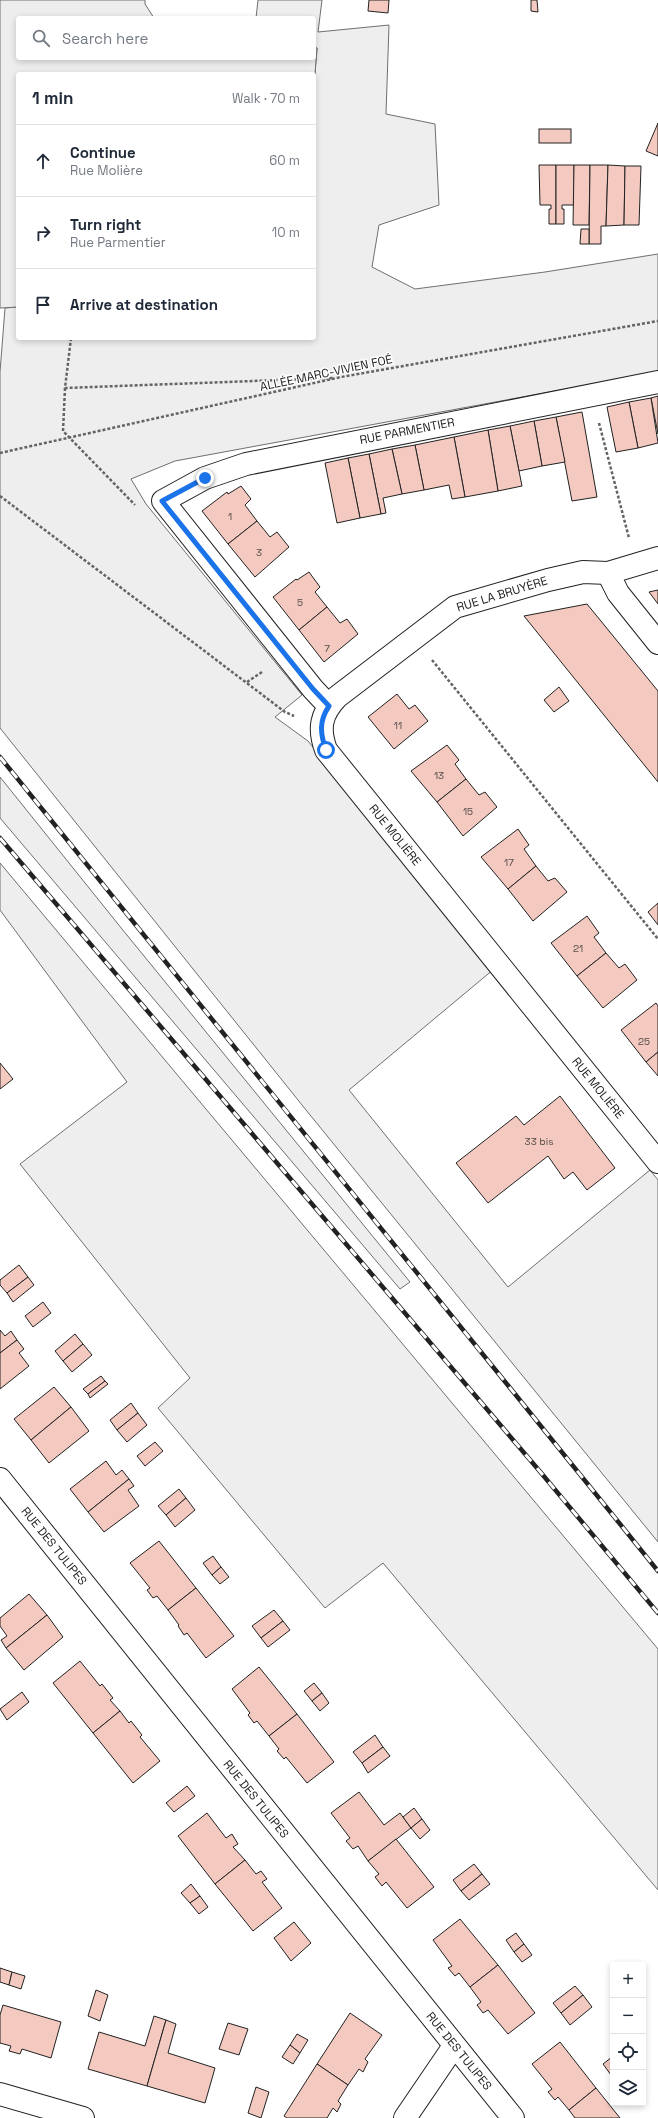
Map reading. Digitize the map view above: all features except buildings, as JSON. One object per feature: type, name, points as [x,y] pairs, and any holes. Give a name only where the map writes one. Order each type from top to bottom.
[{"type":"street","name":"RUE PARMENTIER","points":[[329,706],[313,689],[162,501],[205,478],[246,464],[592,393],[658,382]]},
{"type":"street","name":"RUE LA BRUYÈRE","points":[[329,706],[455,607],[583,572],[608,573],[648,560]]},
{"type":"street","points":[[608,573],[618,592],[658,643]]},
{"type":"street","points":[[320,727],[323,715],[329,706]]},
{"type":"street","name":"RUE MOLIÈRE","points":[[320,727],[326,750],[658,1162]]},
{"type":"street","name":"RUE DES TULIPES","points":[[0,1480],[513,2118]]},
{"type":"street","points":[[405,2118],[454,2046]]},
{"type":"street","points":[[0,2094],[83,2118]]},
{"type":"path","name":"ALLÉE MARC-VIVIEN FOÉ","points":[[0,453],[341,377],[658,321]]},
{"type":"path","points":[[72,340],[65,388],[63,431],[131,501]]},
{"type":"path","points":[[65,388],[341,377]]},
{"type":"path","points":[[592,393],[630,546],[648,560]]},
{"type":"path","points":[[0,496],[285,712],[320,727]]},
{"type":"path","points":[[415,638],[658,939]]},
{"type":"shaded area","points":[[0,0],[145,0],[145,4],[153,16],[16,16],[16,60],[316,60],[317,48],[315,72],[16,72],[16,307],[0,308]]},
{"type":"shaded area","points":[[258,0],[322,0],[318,32],[389,25],[386,114],[435,124],[439,205],[379,225],[372,267],[415,289],[545,272],[658,254],[658,372],[175,461],[131,479],[146,504],[302,695],[275,717],[308,741],[494,969],[349,1090],[508,1287],[650,1170],[658,1180],[658,1542],[306,1110],[0,728],[0,372],[5,308],[16,307],[16,340],[316,340],[316,16],[256,16]]},
{"type":"shaded area","points":[[0,777],[410,1282],[400,1289],[0,818]]},
{"type":"shaded area","points":[[0,863],[658,1649],[658,1890],[383,1563],[325,1608],[158,1408],[190,1378],[20,1164],[127,1082],[0,910]]},
{"type":"railway","points":[[0,757],[658,1571]]},
{"type":"railway","points":[[0,838],[537,1468],[658,1613]]},
{"type":"route","points":[[205,478],[162,501],[313,689],[329,706],[323,715],[320,727],[326,750]]}]
